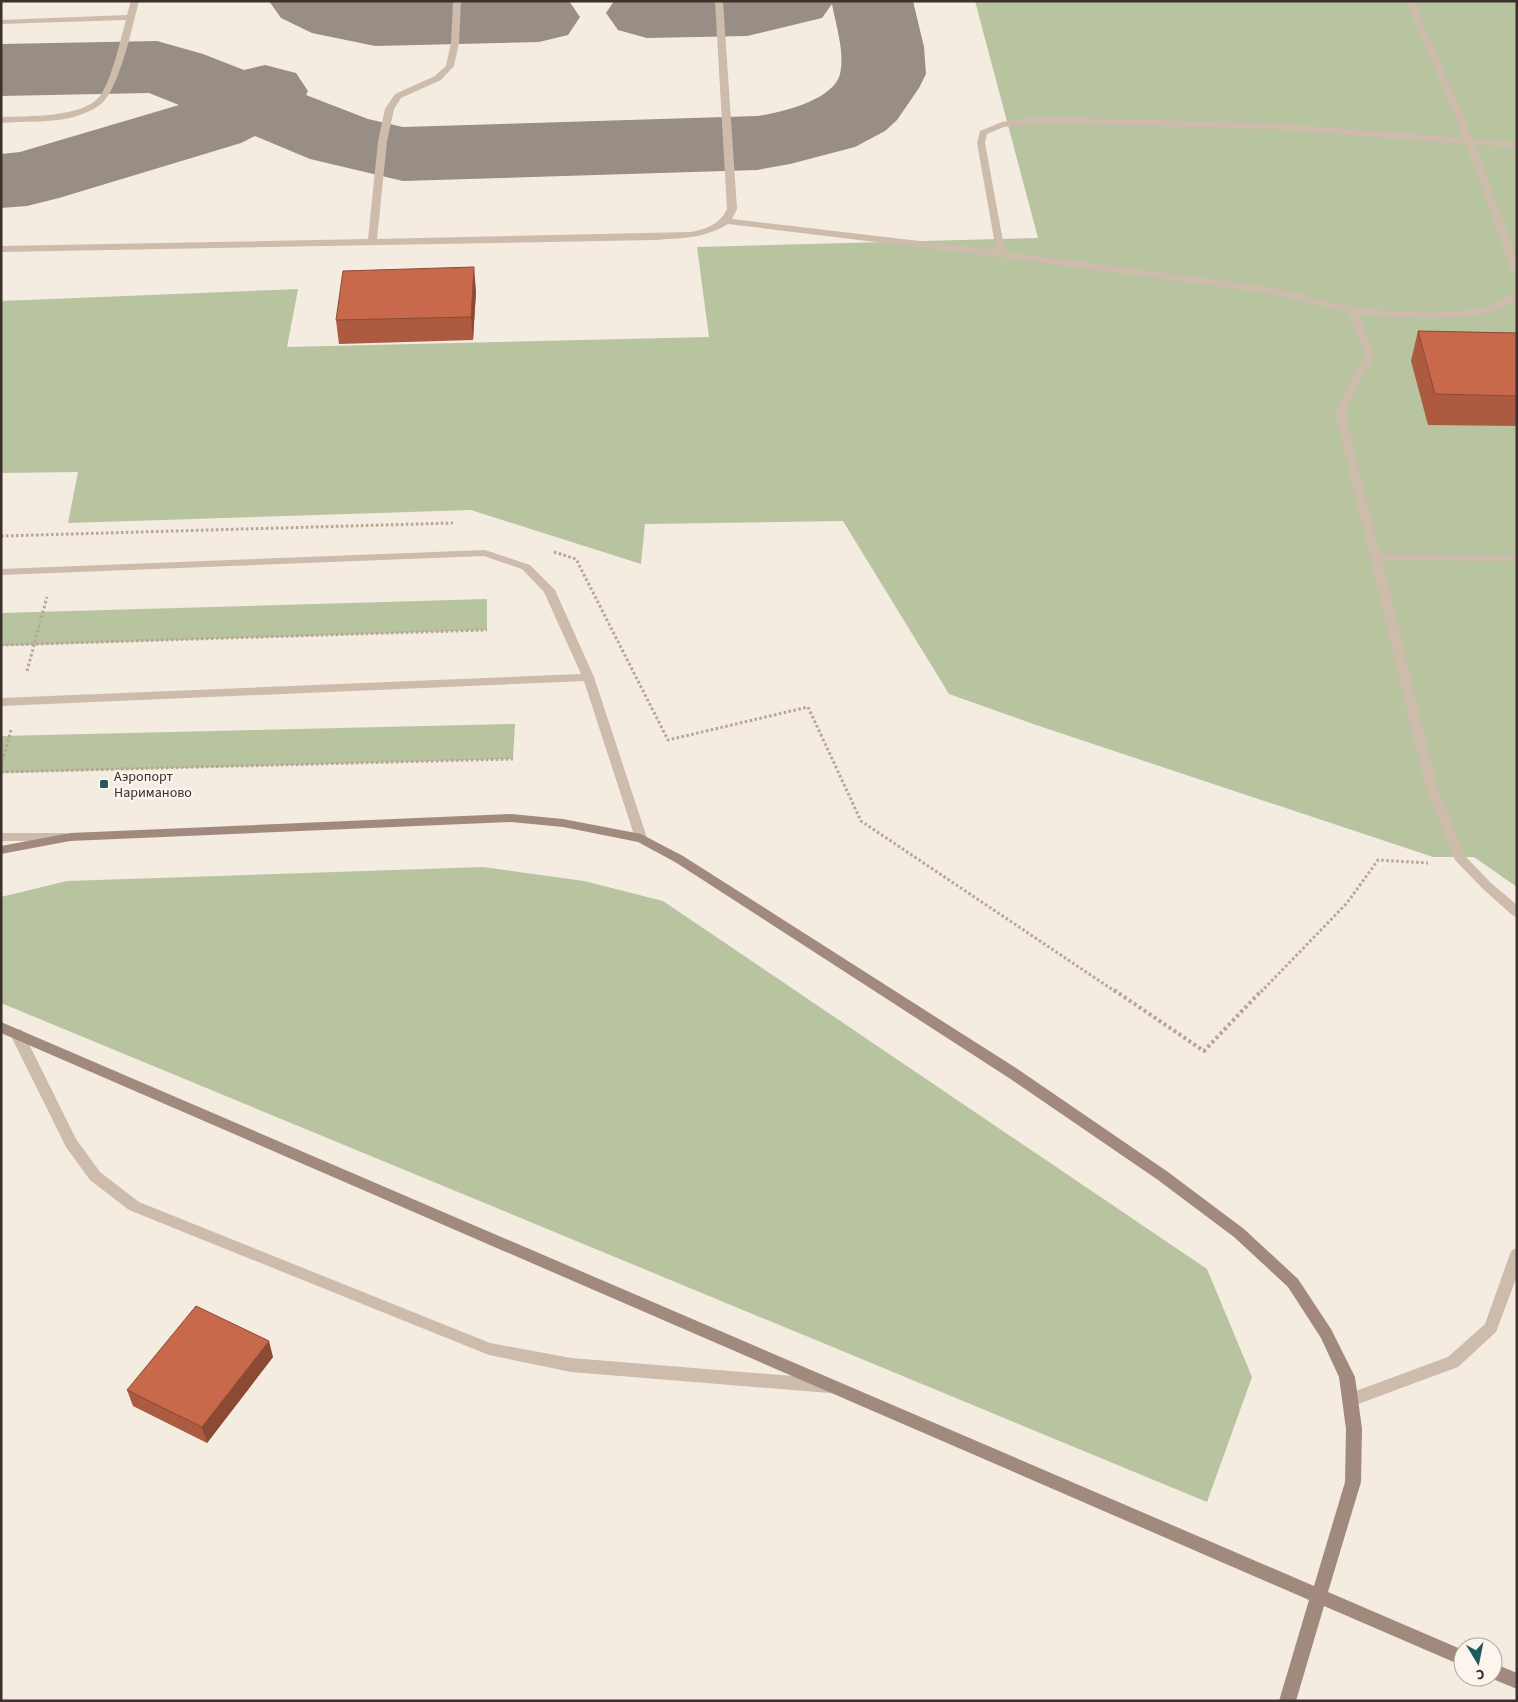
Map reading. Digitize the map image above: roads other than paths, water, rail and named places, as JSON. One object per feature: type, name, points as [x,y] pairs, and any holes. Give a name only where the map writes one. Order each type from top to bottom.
[{"type":"main road","points":[[1,850],[70,837],[511,818],[563,823],[641,838],[679,859],[1014,1074],[1164,1176],[1239,1233],[1293,1283],[1326,1334],[1347,1377],[1354,1429],[1353,1482],[1320,1597],[1287,1701]]},
{"type":"main road","points":[[1,1027],[839,1387],[1453,1654]]},
{"type":"main road","points":[[1503,1675],[1517,1681]]},
{"type":"street","points":[[1,120],[69,116],[98,103],[105,95],[116,68],[136,1]]},
{"type":"street","points":[[372,242],[386,120],[394,101],[400,95],[435,80],[445,74],[450,66],[453,56],[457,1]]},
{"type":"street","points":[[1,249],[691,235],[709,231],[726,221],[732,209],[719,1]]},
{"type":"street","points":[[1410,1],[1470,142],[1517,273]]},
{"type":"street","points":[[1,22],[131,17]]},
{"type":"street","points":[[1001,253],[981,143],[983,134],[991,128],[1007,123],[1037,120],[1274,126],[1517,145]]},
{"type":"street","points":[[726,221],[1001,253],[1278,291],[1352,310],[1446,314],[1479,311],[1504,305],[1517,295]]},
{"type":"street","points":[[1352,310],[1367,347],[1368,361],[1353,384],[1340,413],[1431,785],[1459,857],[1486,885],[1517,912]]},
{"type":"street","points":[[1,572],[485,553],[526,567],[549,590],[588,676],[641,838]]},
{"type":"street","points":[[1375,556],[1517,558]]},
{"type":"street","points":[[1,702],[588,676]]},
{"type":"street","points":[[1,837],[70,837]]},
{"type":"street","points":[[16,1034],[71,1143],[96,1176],[134,1206],[489,1350],[571,1365],[839,1387]]},
{"type":"street","points":[[1350,1400],[1453,1362],[1491,1328],[1517,1254]]},
{"type":"place","name":"Аэропорт Нариманово","points":[[104,784]]}]
